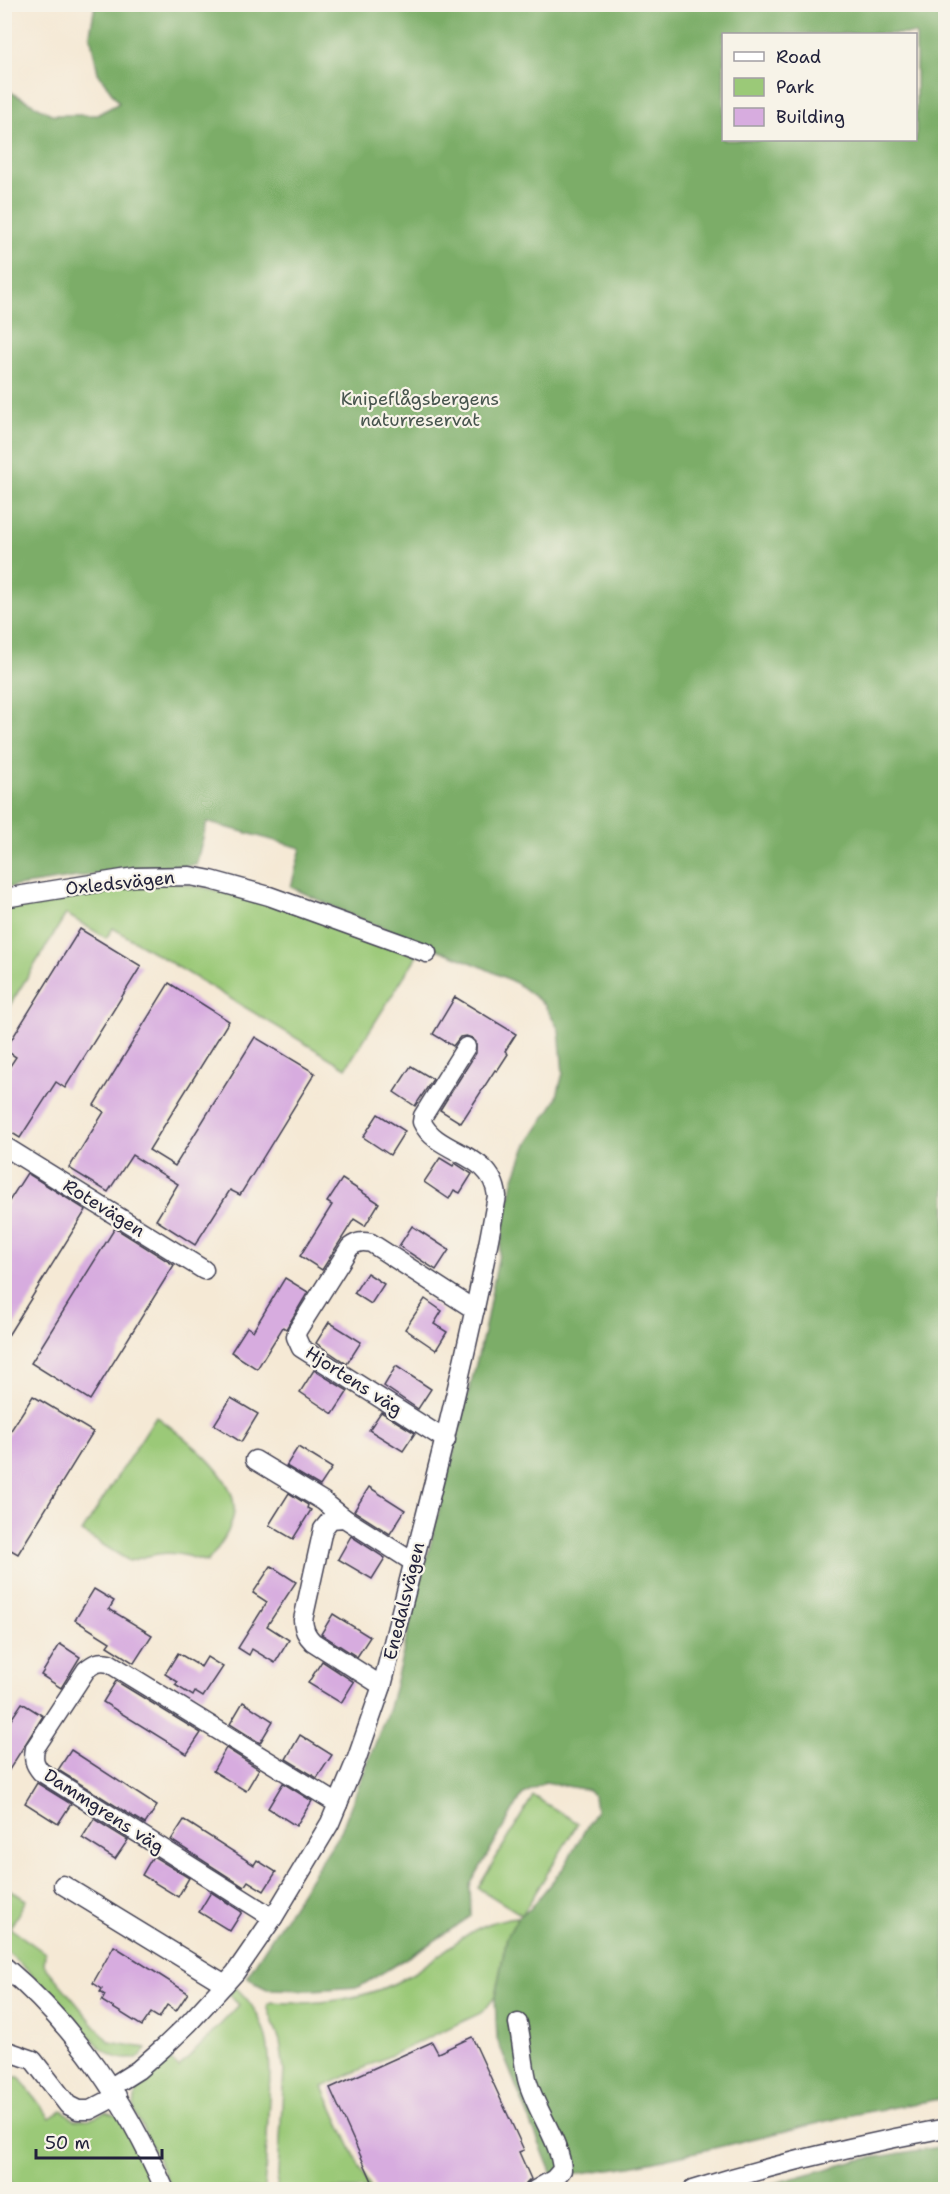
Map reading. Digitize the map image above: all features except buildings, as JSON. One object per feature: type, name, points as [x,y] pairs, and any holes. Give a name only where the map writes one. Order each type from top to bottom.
[{"type":"street","name":"Oxledsvägen","points":[[4,898],[135,878],[190,876],[269,896],[427,953]]},
{"type":"street","name":"Enedalsvägen","points":[[10,2052],[33,2060],[68,2105],[78,2110],[90,2110],[164,2048],[235,1973],[273,1918],[319,1843],[338,1804],[382,1686],[446,1440],[497,1196],[493,1177],[483,1167],[429,1133],[422,1122],[423,1116],[466,1047]]},
{"type":"street","name":"Rotevägen","points":[[4,1146],[204,1270]]},
{"type":"street","name":"Hjortens väg","points":[[446,1440],[301,1348],[296,1336],[297,1331],[350,1247],[363,1242],[371,1243],[475,1310]]},
{"type":"street","points":[[255,1460],[413,1562]]},
{"type":"street","points":[[344,1518],[331,1520],[323,1528],[303,1628],[313,1642],[382,1686]]},
{"type":"street","name":"Dammgrens väg","points":[[273,1918],[41,1772],[35,1765],[33,1757],[35,1748],[86,1670],[93,1663],[109,1663],[338,1804]]},
{"type":"street","points":[[63,1885],[225,1984]]},
{"type":"street","points":[[4,1966],[38,1995],[114,2091],[143,2141],[165,2190]]},
{"type":"street","points":[[518,2023],[527,2079],[540,2114],[562,2159],[562,2170],[554,2179],[535,2190]]},
{"type":"street","points":[[692,2190],[743,2174],[945,2128]]},
{"type":"green space","name":"Knipeflågsbergens naturreservat","points":[[95,5],[945,5],[946,1515],[941,1530],[946,1546],[945,2098],[861,2113],[631,2166],[553,2177],[497,2039],[495,1997],[507,1937],[518,1917],[530,1909],[564,1867],[596,1810],[594,1797],[588,1790],[545,1782],[522,1795],[470,1885],[471,1916],[431,1943],[359,1987],[312,1990],[267,1989],[247,1976],[341,1831],[389,1708],[484,1332],[513,1181],[526,1146],[556,1100],[563,1073],[559,1030],[544,1004],[516,983],[480,966],[353,916],[291,887],[301,848],[207,822],[196,865],[111,872],[5,888],[5,89],[53,115],[97,115],[119,103],[98,73],[90,34]]},
{"type":"green space","points":[[172,882],[283,907],[417,956],[346,1068],[113,928],[106,938],[66,914],[5,1013],[5,908],[109,889]]},
{"type":"green space","points":[[156,1416],[215,1467],[231,1492],[234,1513],[230,1528],[207,1562],[171,1553],[129,1561],[82,1532]]},
{"type":"green space","points":[[533,1796],[578,1823],[522,1915],[478,1888]]},
{"type":"green space","points":[[4,1886],[26,1900],[10,1928],[45,1953],[44,1965],[109,2042],[147,2048],[140,2057],[119,2058],[101,2048],[5,1950]]},
{"type":"green space","points":[[518,1917],[507,1937],[495,1997],[483,2012],[323,2087],[370,2189],[277,2189],[284,2071],[280,2041],[267,2006],[272,2002],[326,2002],[378,1990],[410,1975],[473,1931],[501,1920]]},
{"type":"green space","points":[[235,1987],[257,2015],[268,2046],[270,2080],[264,2189],[172,2189],[134,2110],[137,2092],[144,2080],[168,2058],[179,2068],[239,2005],[229,1995]]},
{"type":"green space","points":[[4,2077],[19,2077],[50,2118],[62,2110],[75,2120],[89,2119],[105,2112],[119,2116],[156,2189],[13,2189],[5,2163]]},
{"type":"green space","points":[[945,2146],[945,2189],[753,2189],[859,2160]]}]
